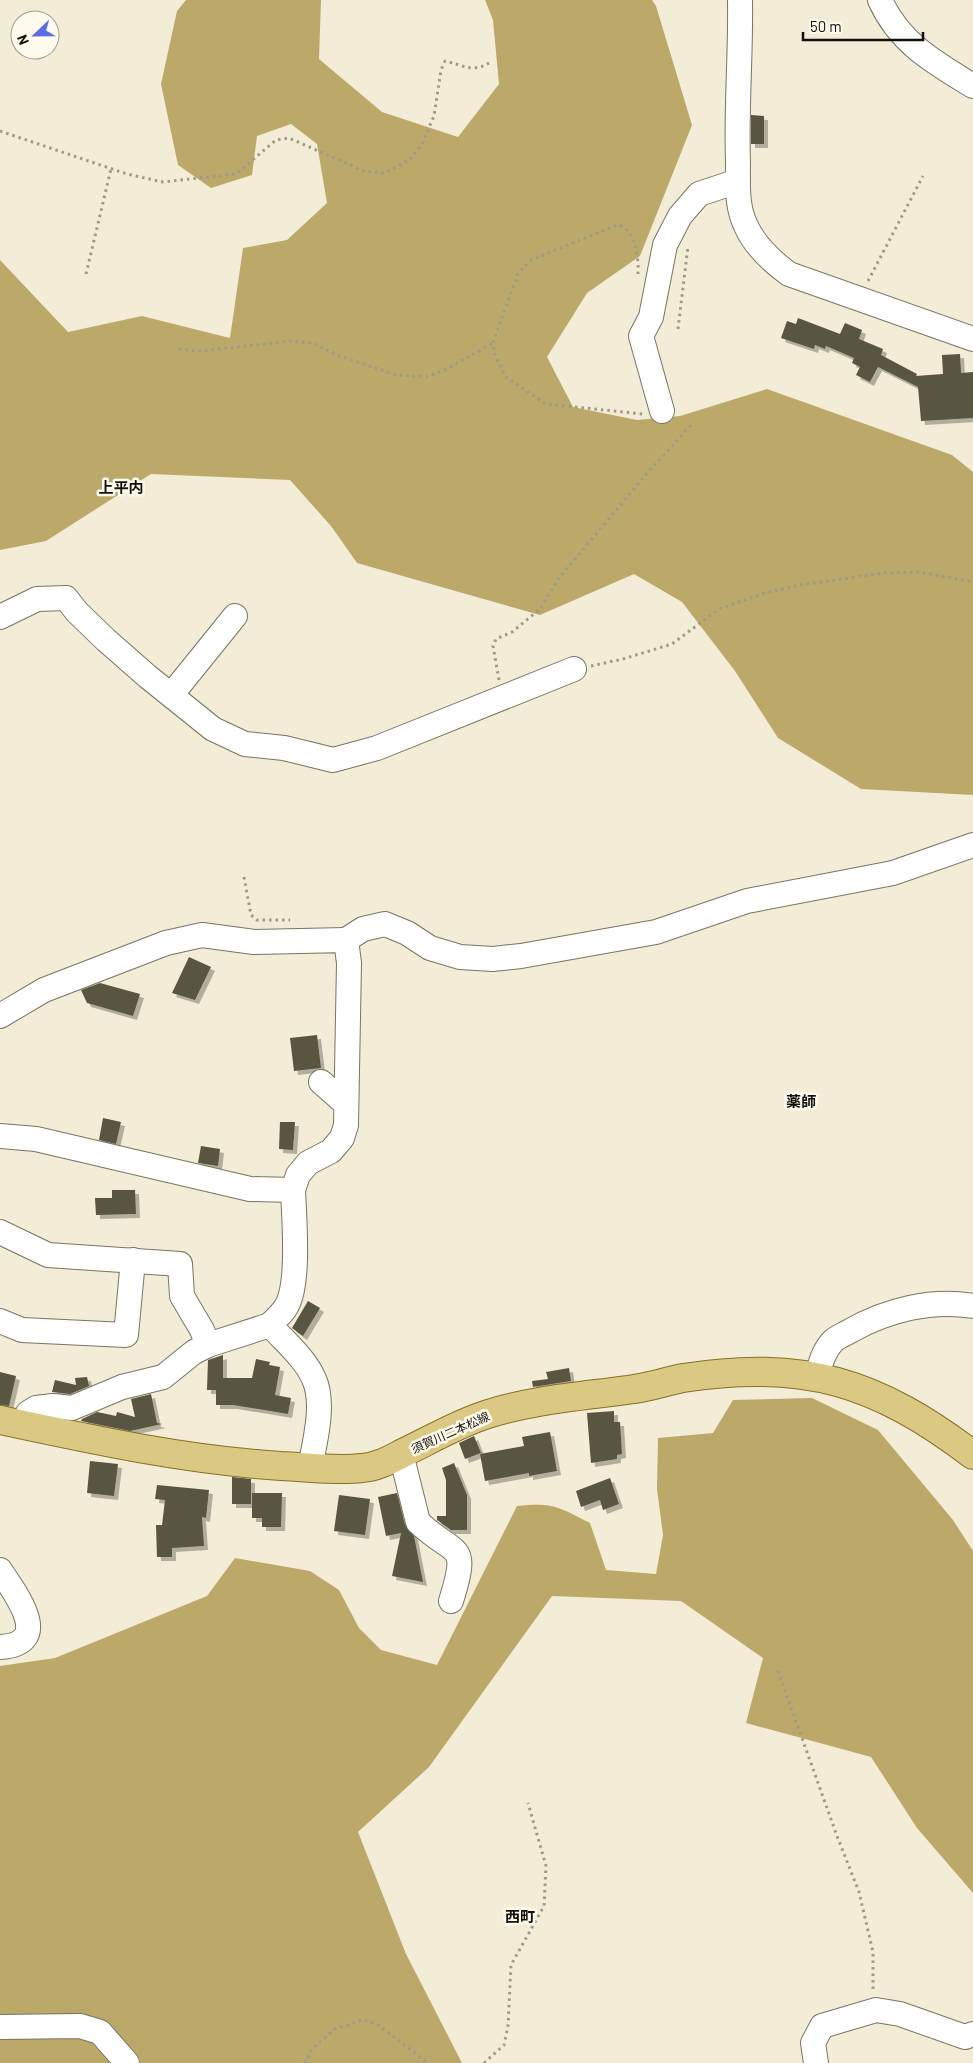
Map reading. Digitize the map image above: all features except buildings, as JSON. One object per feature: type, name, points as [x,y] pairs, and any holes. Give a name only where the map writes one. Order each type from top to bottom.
[{"type":"main road","name":"須賀川二本松線","points":[[11,1422],[135,1449],[203,1459],[346,1470],[378,1465],[467,1422],[521,1405],[651,1387],[682,1378],[783,1372],[817,1376],[883,1397],[916,1414],[973,1455]]},
{"type":"street","points":[[740,0],[737,132],[739,208],[746,226],[763,252],[776,265],[789,274],[973,339]]},
{"type":"street","points":[[880,0],[888,18],[906,40],[929,59],[973,86]]},
{"type":"street","points":[[662,411],[641,336],[651,317],[665,245],[680,216],[699,194],[738,181]]},
{"type":"street","points":[[0,617],[38,599],[66,598],[77,612],[106,640],[213,729],[245,744],[284,748],[333,760],[377,748],[502,696],[574,669]]},
{"type":"street","points":[[172,694],[235,616]]},
{"type":"street","points":[[0,1016],[44,990],[166,943],[202,935],[254,942],[346,940],[363,929],[384,924],[407,932],[430,948],[460,957],[493,959],[521,956],[656,932],[747,901],[893,873],[973,845]]},
{"type":"street","points":[[11,1422],[36,1408],[72,1408],[122,1387],[162,1377],[176,1368],[194,1352],[208,1345],[270,1325],[286,1307],[291,1293],[294,1268],[294,1190],[298,1175],[308,1163],[331,1151],[342,1138],[346,1125],[349,963],[346,940]]},
{"type":"street","points":[[320,1082],[346,1104]]},
{"type":"street","points":[[0,1136],[36,1139],[250,1189],[294,1190]]},
{"type":"street","points":[[0,1232],[48,1255],[180,1264],[182,1296],[202,1330],[208,1345]]},
{"type":"street","points":[[0,1321],[22,1330],[126,1334],[133,1260]]},
{"type":"street","points":[[817,1376],[822,1358],[833,1340],[860,1326],[891,1313],[915,1306],[938,1304],[973,1306]]},
{"type":"street","points":[[270,1325],[307,1366],[315,1380],[318,1421],[310,1467]]},
{"type":"street","points":[[401,1454],[418,1522],[426,1530],[456,1550],[460,1559],[458,1577],[450,1601]]},
{"type":"street","points":[[0,1570],[24,1606],[28,1622],[28,1632],[23,1639],[0,1647]]},
{"type":"street","points":[[816,2063],[813,2043],[822,2026],[876,2010],[900,2014],[965,2037],[973,2034]]},
{"type":"street","points":[[0,2027],[80,2026],[100,2032],[127,2063]]},
{"type":"path","points":[[0,132],[111,168],[163,182],[236,174],[276,140],[289,138],[364,171],[384,173],[409,160],[421,146],[434,116],[441,70],[445,61],[472,68],[480,68],[489,63]]},
{"type":"path","points":[[86,274],[111,168]]},
{"type":"path","points":[[858,299],[923,176]]},
{"type":"path","points":[[638,282],[638,264],[630,233],[624,226],[617,225],[531,260],[518,273],[493,343],[494,352],[506,377],[546,404],[655,416],[662,411]]},
{"type":"path","points":[[678,329],[688,243]]},
{"type":"path","points":[[179,349],[200,352],[292,341],[312,343],[340,356],[396,375],[425,377],[443,371],[493,343]]},
{"type":"path","points":[[502,696],[493,646],[496,639],[512,632],[540,609],[559,578],[650,469],[693,423]]},
{"type":"path","points":[[574,669],[623,659],[672,644],[719,608],[765,593],[800,585],[884,573],[920,572],[973,582]]},
{"type":"path","points":[[244,877],[251,915],[257,920],[294,920]]},
{"type":"path","points":[[778,1671],[859,1892],[873,1952],[872,1986],[876,2010]]},
{"type":"path","points":[[484,2063],[504,2045],[508,2026],[511,1965],[544,1906],[546,1866],[528,1803]]},
{"type":"path","points":[[304,2063],[313,2048],[335,2029],[362,2020],[377,2024],[428,2063]]},
{"type":"shaded area","points":[[186,0],[321,0],[319,59],[382,112],[458,137],[499,84],[493,20],[485,0],[652,0],[656,6],[692,125],[640,256],[587,293],[547,357],[573,407],[637,420],[680,416],[767,389],[952,455],[973,472],[973,795],[861,789],[778,738],[735,671],[682,602],[634,574],[540,615],[357,563],[331,526],[290,480],[151,474],[46,541],[0,550],[0,260],[68,332],[142,316],[230,338],[243,248],[287,240],[327,203],[317,144],[291,124],[257,136],[252,175],[211,188],[178,165],[161,84],[177,11]]},
{"type":"shaded area","points":[[812,1398],[878,1430],[953,1520],[973,1551],[973,1893],[917,1828],[871,1757],[746,1723],[763,1658],[681,1601],[552,1596],[429,1767],[358,1832],[406,1954],[462,2063],[0,2063],[0,1666],[55,1658],[207,1596],[235,1558],[310,1571],[339,1590],[359,1628],[381,1650],[437,1665],[517,1506],[548,1505],[571,1513],[590,1523],[606,1570],[656,1574],[663,1535],[657,1489],[658,1438],[713,1433],[733,1400]]},
{"type":"district","name":"上平内","points":[[121,487]]},
{"type":"district","name":"薬師","points":[[801,1101]]},
{"type":"district","name":"西町","points":[[520,1916]]}]
